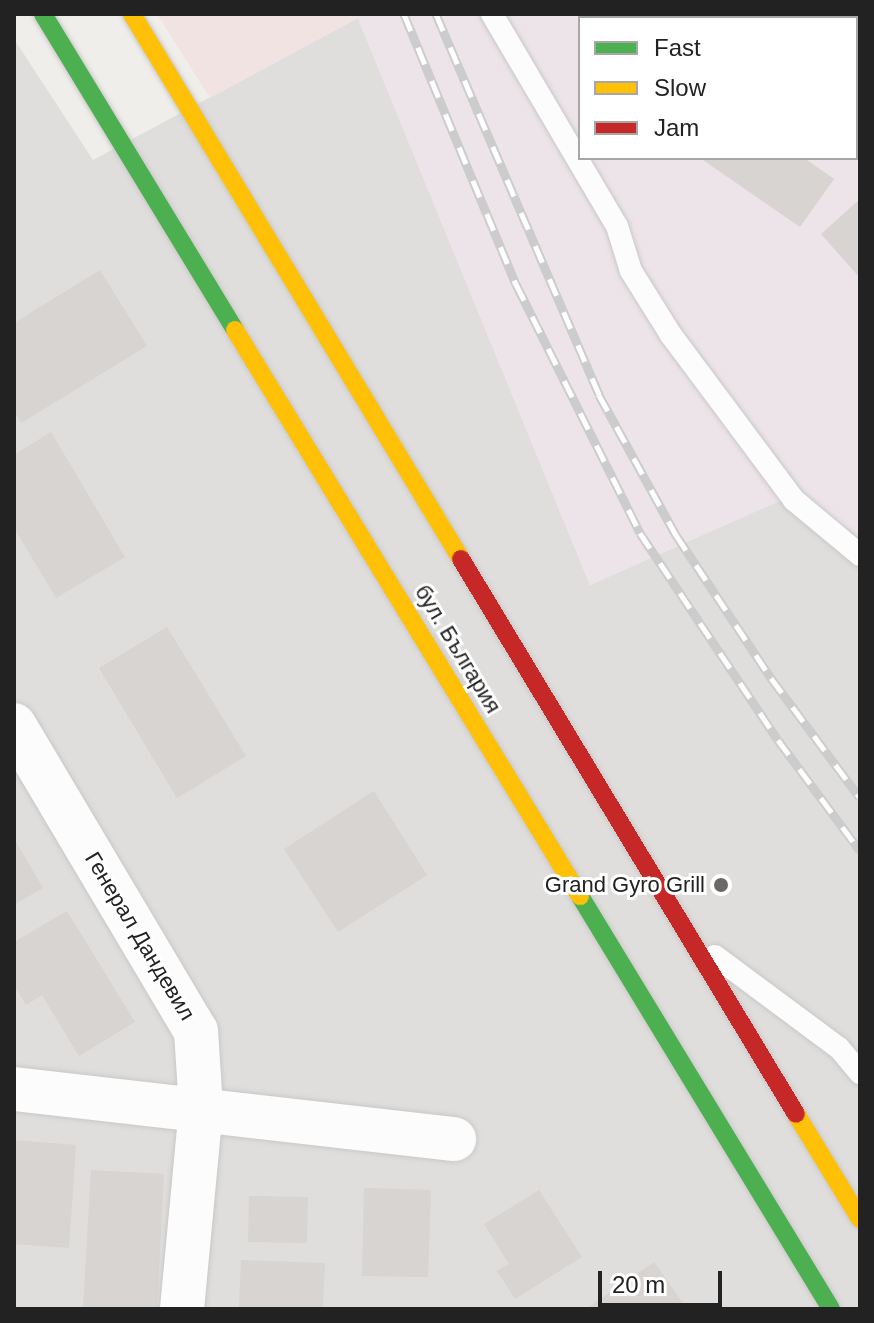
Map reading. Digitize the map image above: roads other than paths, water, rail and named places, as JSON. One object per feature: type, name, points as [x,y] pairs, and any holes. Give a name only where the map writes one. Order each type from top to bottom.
[{"type":"main road","name":"бул. България","points":[[43,14],[831,1309]]},
{"type":"main road","points":[[132,14],[860,1219]]},
{"type":"street","name":"Генерал Дандевил","points":[[14,725],[196,1031],[201,1108],[182,1309]]},
{"type":"street","points":[[14,1089],[454,1139]]},
{"type":"lane","points":[[492,14],[578,158]]},
{"type":"lane","points":[[579,160],[610,212],[631,271],[671,335],[794,500],[860,555]]},
{"type":"lane","points":[[690,938],[839,1048],[860,1073]]},
{"type":"railway","points":[[404,14],[516,284],[640,533],[778,740],[860,851]]},
{"type":"railway","points":[[436,14],[599,395],[676,535],[771,678],[860,798]]},
{"type":"place","name":"Grand Gyro Grill","points":[[721,885]]}]
